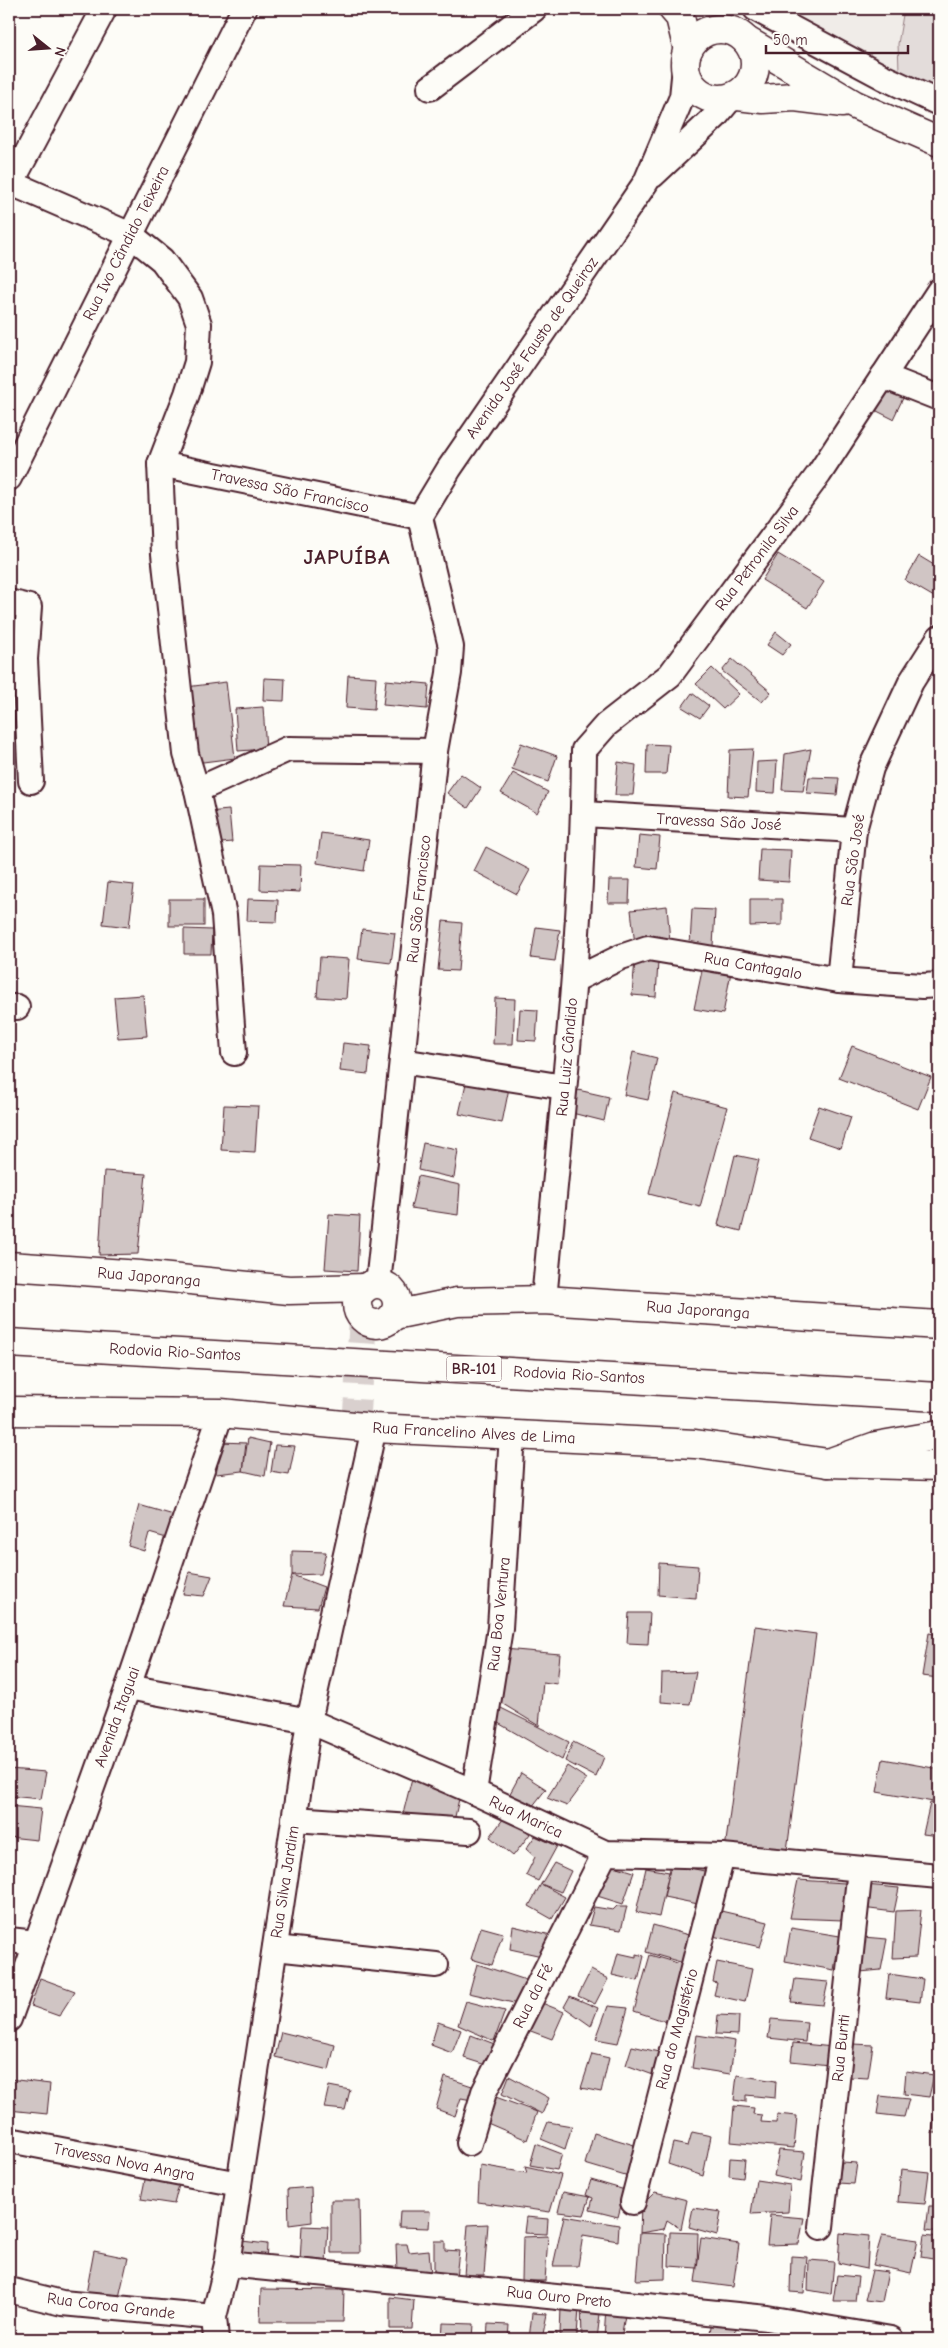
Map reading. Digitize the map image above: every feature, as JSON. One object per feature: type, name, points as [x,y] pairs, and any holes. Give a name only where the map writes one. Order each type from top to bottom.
[{"type":"main road","points":[[673,9],[680,18],[690,82],[696,90],[715,100],[734,98],[795,98],[855,105]]},
{"type":"main road","points":[[704,9],[738,35],[855,105],[939,142]]},
{"type":"main road","points":[[686,58],[695,40],[705,32],[716,29],[738,35],[756,61],[755,72],[751,82],[734,98]]},
{"type":"main road","name":"Rua Japoranga","points":[[9,1266],[140,1275],[289,1290],[372,1292],[456,1302],[544,1300],[939,1326]]},
{"type":"main road","points":[[372,1292],[396,1297],[397,1304],[394,1315]]},
{"type":"main road","name":"Rua Japoranga","points":[[372,1292],[363,1319],[372,1324],[384,1323],[394,1315],[456,1302]]},
{"type":"main road","name":"Rodovia Rio-Santos","points":[[9,1342],[939,1397]]},
{"type":"main road","name":"Rua Francelino Alves de Lima","points":[[9,1411],[221,1414],[374,1428],[695,1444],[828,1462],[939,1466]]},
{"type":"main road","points":[[828,1462],[876,1446],[939,1435]]},
{"type":"street","points":[[104,9],[10,185],[131,235],[162,260],[190,298],[200,324],[197,362],[187,394],[160,464],[164,554],[185,744],[224,915],[234,1053]]},
{"type":"street","name":"Rua Ivo Cãndido Teixeira","points":[[9,478],[244,9]]},
{"type":"street","points":[[430,88],[534,9]]},
{"type":"street","points":[[756,9],[883,77],[939,103]]},
{"type":"street","name":"Avenida José Fausto de Queiroz","points":[[420,517],[448,469],[646,182],[682,97],[686,58]]},
{"type":"street","name":"Avenida José Fausto de Queiroz","points":[[646,182],[734,98]]},
{"type":"street","name":"Rua Petronila Silva","points":[[584,814],[584,750],[606,725],[670,676],[819,474],[939,291]]},
{"type":"street","points":[[883,376],[939,398]]},
{"type":"street","name":"Travessa São Francisco","points":[[160,464],[420,517]]},
{"type":"street","name":"Rua São Francisco","points":[[372,1292],[402,1061],[435,751],[449,672],[451,648],[420,517]]},
{"type":"street","points":[[9,602],[29,607],[25,659],[31,781]]},
{"type":"street","name":"Rua São José","points":[[839,980],[854,830],[872,768],[911,682],[937,646]]},
{"type":"street","points":[[197,790],[288,749],[435,751]]},
{"type":"street","name":"Travessa São José","points":[[584,814],[854,830]]},
{"type":"street","name":"Rua Luiz Cândido","points":[[544,1300],[574,980],[584,814]]},
{"type":"street","name":"Rua Cantagalo","points":[[574,980],[620,957],[648,948],[839,980],[922,986],[939,985]]},
{"type":"street","points":[[402,1061],[564,1087]]},
{"type":"street","name":"Avenida Itaguai","points":[[9,2019],[128,1687],[221,1414]]},
{"type":"street","name":"Rua Silva Jardim","points":[[215,2328],[227,2264],[309,1721],[374,1428]]},
{"type":"street","name":"Rua Boa Ventura","points":[[474,1792],[500,1628],[512,1434]]},
{"type":"street","name":"Rua Marica","points":[[128,1687],[309,1721],[474,1792],[605,1853],[722,1856],[939,1876]]},
{"type":"street","points":[[294,1819],[469,1832]]},
{"type":"street","name":"Rua da Fé","points":[[469,2143],[484,2092],[605,1853]]},
{"type":"street","name":"Rua do Magistério","points":[[633,2202],[722,1856]]},
{"type":"street","name":"Rua Buriti","points":[[821,2227],[860,1869]]},
{"type":"street","points":[[9,1940],[36,1943]]},
{"type":"street","points":[[275,1948],[436,1966]]},
{"type":"street","name":"Travessa Nova Angra","points":[[9,2140],[239,2184]]},
{"type":"street","name":"Rua Ouro Preto","points":[[227,2264],[767,2318],[891,2339]]},
{"type":"street","name":"Rua Coroa Grande","points":[[9,2290],[62,2303],[215,2328]]},
{"type":"shaded area","points":[[749,9],[939,9],[939,108]]},
{"type":"shaded area","points":[[904,9],[939,9],[939,94],[914,82],[899,70],[898,44]]},
{"type":"building","points":[[886,385],[905,394],[893,419],[875,410]]},
{"type":"building","points":[[778,554],[824,582],[807,608],[762,580]]},
{"type":"building","points":[[919,556],[939,568],[939,589],[934,597],[905,580]]},
{"type":"building","points":[[776,632],[791,644],[782,655],[767,645]]},
{"type":"building","points":[[732,659],[771,692],[762,702],[722,671]]},
{"type":"building","points":[[712,668],[739,694],[723,709],[696,684]]},
{"type":"building","points":[[348,675],[376,677],[374,710],[346,708]]},
{"type":"building","points":[[264,678],[285,679],[284,701],[263,700]]},
{"type":"building","points":[[386,680],[429,684],[427,709],[383,705]]},
{"type":"building","points":[[226,682],[235,758],[195,763],[186,687]]},
{"type":"building","points":[[692,693],[709,706],[700,718],[682,707]]},
{"type":"building","points":[[263,707],[266,749],[238,751],[235,709]]},
{"type":"building","points":[[521,743],[557,756],[548,782],[512,769]]},
{"type":"building","points":[[647,744],[669,745],[666,774],[646,774]]},
{"type":"building","points":[[753,749],[748,797],[728,796],[730,750]]},
{"type":"building","points":[[811,749],[803,791],[782,790],[785,754]]},
{"type":"building","points":[[777,761],[775,793],[756,792],[757,762]]},
{"type":"building","points":[[618,762],[636,765],[633,795],[615,795]]},
{"type":"building","points":[[513,773],[548,792],[537,813],[501,793]]},
{"type":"building","points":[[461,774],[481,788],[468,808],[447,793]]},
{"type":"building","points":[[809,777],[839,778],[837,795],[807,793]]},
{"type":"building","points":[[229,810],[232,842],[211,844],[208,812]]},
{"type":"building","points":[[321,833],[369,840],[364,871],[317,863]]},
{"type":"building","points":[[639,835],[660,837],[657,869],[636,867]]},
{"type":"building","points":[[486,847],[530,870],[517,894],[474,871]]},
{"type":"building","points":[[760,849],[791,850],[789,882],[758,880]]},
{"type":"building","points":[[261,864],[301,865],[300,892],[260,890]]},
{"type":"building","points":[[609,880],[630,880],[629,903],[608,903]]},
{"type":"building","points":[[108,882],[134,885],[129,927],[103,924]]},
{"type":"building","points":[[169,899],[204,899],[204,926],[169,926]]},
{"type":"building","points":[[248,899],[278,900],[277,922],[247,921]]},
{"type":"building","points":[[750,899],[782,899],[782,925],[750,926]]},
{"type":"building","points":[[667,906],[670,941],[635,945],[631,910]]},
{"type":"building","points":[[692,909],[715,910],[713,946],[690,945]]},
{"type":"building","points":[[443,921],[462,923],[458,971],[438,970]]},
{"type":"building","points":[[536,927],[560,930],[555,961],[531,958]]},
{"type":"building","points":[[184,929],[212,930],[211,954],[184,954]]},
{"type":"building","points":[[362,929],[395,933],[391,963],[358,959]]},
{"type":"building","points":[[320,957],[349,959],[346,999],[317,997]]},
{"type":"building","points":[[635,960],[658,961],[656,997],[632,995]]},
{"type":"building","points":[[703,966],[731,972],[723,1014],[694,1009]]},
{"type":"building","points":[[143,995],[147,1036],[118,1038],[114,997]]},
{"type":"building","points":[[495,998],[515,999],[513,1044],[493,1044]]},
{"type":"building","points":[[520,1009],[538,1010],[536,1041],[518,1040]]},
{"type":"building","points":[[343,1043],[371,1046],[368,1074],[340,1071]]},
{"type":"building","points":[[852,1046],[931,1077],[918,1109],[839,1078]]},
{"type":"building","points":[[633,1052],[657,1058],[648,1100],[624,1095]]},
{"type":"building","points":[[467,1079],[509,1088],[502,1123],[459,1114]]},
{"type":"building","points":[[578,1090],[609,1097],[604,1121],[572,1113]]},
{"type":"building","points":[[675,1093],[727,1107],[700,1207],[649,1194]]},
{"type":"building","points":[[224,1105],[258,1106],[255,1152],[221,1150]]},
{"type":"building","points":[[819,1106],[851,1117],[841,1148],[808,1137]]},
{"type":"building","points":[[423,1143],[458,1150],[454,1178],[418,1170]]},
{"type":"building","points":[[735,1155],[759,1160],[741,1231],[718,1225]]},
{"type":"building","points":[[104,1171],[146,1174],[138,1254],[99,1255]]},
{"type":"building","points":[[418,1176],[460,1185],[458,1215],[411,1208]]},
{"type":"building","points":[[329,1214],[360,1216],[357,1271],[325,1269]]},
{"type":"building","points":[[248,1438],[270,1443],[265,1476],[243,1471]]},
{"type":"building","points":[[221,1442],[246,1443],[243,1471],[216,1474]]},
{"type":"building","points":[[275,1445],[295,1446],[289,1475],[271,1472]]},
{"type":"building","points":[[139,1505],[177,1516],[170,1539],[149,1533],[144,1551],[128,1546]]},
{"type":"building","points":[[292,1551],[326,1552],[321,1574],[292,1575]]},
{"type":"building","points":[[659,1563],[698,1566],[696,1598],[658,1595]]},
{"type":"building","points":[[189,1572],[212,1576],[204,1596],[183,1594]]},
{"type":"building","points":[[292,1575],[324,1587],[318,1608],[284,1606]]},
{"type":"building","points":[[629,1613],[650,1613],[648,1644],[627,1643]]},
{"type":"building","points":[[755,1626],[816,1634],[786,1858],[725,1849]]},
{"type":"building","points":[[929,1633],[939,1635],[939,1678],[922,1676]]},
{"type":"building","points":[[504,1649],[560,1654],[557,1684],[543,1682],[539,1726],[498,1701]]},
{"type":"building","points":[[696,1672],[690,1704],[661,1702],[662,1673]]},
{"type":"building","points":[[499,1707],[569,1742],[562,1760],[493,1720]]},
{"type":"building","points":[[573,1742],[604,1757],[596,1777],[565,1761]]},
{"type":"building","points":[[883,1759],[939,1769],[939,1803],[877,1792]]},
{"type":"building","points":[[567,1766],[587,1779],[567,1806],[547,1798]]},
{"type":"building","points":[[9,1769],[46,1772],[41,1799],[9,1796]]},
{"type":"building","points":[[521,1773],[546,1789],[532,1807],[507,1799]]},
{"type":"building","points":[[412,1778],[461,1790],[452,1830],[402,1818]]},
{"type":"building","points":[[930,1803],[939,1804],[939,1836],[923,1834]]},
{"type":"building","points":[[9,1806],[41,1809],[37,1840],[9,1837]]},
{"type":"building","points":[[506,1815],[530,1834],[513,1856],[490,1837]]},
{"type":"building","points":[[535,1836],[557,1846],[538,1881],[526,1875],[535,1857],[526,1849]]},
{"type":"building","points":[[554,1863],[571,1871],[561,1892],[541,1884]]},
{"type":"building","points":[[608,1864],[634,1872],[623,1904],[594,1895]]},
{"type":"building","points":[[671,1864],[709,1872],[703,1905],[664,1897]]},
{"type":"building","points":[[646,1868],[669,1872],[659,1917],[636,1912]]},
{"type":"building","points":[[798,1880],[845,1883],[843,1920],[790,1918]]},
{"type":"building","points":[[541,1884],[565,1897],[552,1919],[529,1906]]},
{"type":"building","points":[[865,1885],[899,1888],[894,1912],[862,1908]]},
{"type":"building","points":[[617,1906],[627,1906],[621,1930],[589,1925],[594,1907],[613,1910]]},
{"type":"building","points":[[921,1910],[916,1957],[893,1958],[896,1911]]},
{"type":"building","points":[[721,1911],[768,1922],[760,1947],[713,1936]]},
{"type":"building","points":[[653,1925],[692,1936],[684,1963],[646,1952]]},
{"type":"building","points":[[513,1926],[551,1935],[542,1956],[510,1949]]},
{"type":"building","points":[[481,1927],[503,1933],[492,1965],[471,1959]]},
{"type":"building","points":[[791,1928],[840,1936],[834,1970],[785,1961]]},
{"type":"building","points":[[863,1937],[887,1939],[881,1970],[860,1972]]},
{"type":"building","points":[[618,1953],[636,1957],[636,1954],[644,1956],[638,1981],[612,1975]]},
{"type":"building","points":[[650,1955],[684,1965],[673,2024],[634,2011]]},
{"type":"building","points":[[717,1962],[752,1969],[745,2002],[714,1995],[717,1983],[713,1982]]},
{"type":"building","points":[[477,1964],[526,1980],[518,2004],[469,1993]]},
{"type":"building","points":[[591,1970],[608,1979],[595,2004],[578,1996]]},
{"type":"building","points":[[889,1974],[923,1979],[920,2002],[886,1998]]},
{"type":"building","points":[[40,1978],[75,1991],[59,2016],[31,2006]]},
{"type":"building","points":[[795,1979],[828,1982],[823,2005],[791,2002]]},
{"type":"building","points":[[570,1996],[598,2008],[591,2026],[564,2007]]},
{"type":"building","points":[[466,2001],[505,2011],[494,2041],[458,2025]]},
{"type":"building","points":[[542,2003],[564,2012],[552,2039],[528,2030]]},
{"type":"building","points":[[608,2006],[628,2008],[618,2043],[596,2039]]},
{"type":"building","points":[[718,2015],[739,2016],[738,2035],[716,2034]]},
{"type":"building","points":[[771,2019],[807,2022],[805,2042],[768,2038]]},
{"type":"building","points":[[438,2022],[461,2030],[452,2053],[431,2045]]},
{"type":"building","points":[[281,2032],[335,2045],[329,2070],[275,2057]]},
{"type":"building","points":[[471,2035],[497,2045],[489,2066],[464,2058]]},
{"type":"building","points":[[697,2035],[735,2041],[730,2074],[692,2068]]},
{"type":"building","points":[[793,2043],[833,2047],[829,2065],[791,2061]]},
{"type":"building","points":[[854,2044],[873,2045],[868,2078],[849,2077]]},
{"type":"building","points":[[632,2046],[663,2053],[656,2076],[626,2065]]},
{"type":"building","points":[[592,2054],[609,2058],[601,2092],[581,2088]]},
{"type":"building","points":[[906,2071],[934,2075],[929,2097],[904,2094]]},
{"type":"building","points":[[737,2075],[776,2081],[775,2098],[746,2095],[746,2102],[734,2100]]},
{"type":"building","points":[[509,2076],[549,2098],[542,2114],[502,2094]]},
{"type":"building","points":[[445,2077],[475,2087],[472,2100],[461,2098],[455,2116],[436,2109]]},
{"type":"building","points":[[9,2079],[50,2084],[47,2114],[9,2110]]},
{"type":"building","points":[[329,2086],[350,2090],[345,2110],[324,2108]]},
{"type":"building","points":[[493,2096],[537,2112],[527,2140],[485,2122]]},
{"type":"building","points":[[880,2096],[909,2099],[904,2117],[877,2114]]},
{"type":"building","points":[[936,2101],[939,2101],[939,2133],[932,2133]]},
{"type":"building","points":[[734,2106],[754,2108],[753,2114],[762,2115],[761,2122],[776,2123],[777,2114],[797,2116],[794,2148],[731,2142]]},
{"type":"building","points":[[548,2122],[572,2126],[565,2149],[541,2139]]},
{"type":"building","points":[[692,2132],[711,2136],[703,2176],[668,2164],[673,2143],[688,2146]]},
{"type":"building","points":[[594,2133],[641,2147],[632,2178],[585,2164]]},
{"type":"building","points":[[536,2144],[562,2154],[557,2170],[530,2165]]},
{"type":"building","points":[[779,2150],[805,2152],[801,2182],[774,2176]]},
{"type":"building","points":[[730,2158],[745,2159],[743,2178],[729,2176]]},
{"type":"building","points":[[842,2162],[857,2163],[854,2184],[838,2183]]},
{"type":"building","points":[[480,2165],[527,2173],[525,2167],[561,2175],[550,2212],[478,2202]]},
{"type":"building","points":[[901,2169],[929,2172],[925,2204],[898,2202]]},
{"type":"building","points":[[146,2175],[180,2181],[174,2204],[141,2199]]},
{"type":"building","points":[[591,2180],[625,2190],[618,2217],[590,2210],[593,2198],[586,2195]]},
{"type":"building","points":[[756,2180],[790,2185],[788,2212],[751,2214]]},
{"type":"building","points":[[311,2187],[312,2222],[289,2225],[288,2189]]},
{"type":"building","points":[[563,2192],[590,2197],[584,2215],[558,2212]]},
{"type":"building","points":[[655,2192],[687,2200],[681,2229],[667,2220],[664,2229],[640,2233],[641,2206]]},
{"type":"building","points":[[331,2200],[359,2200],[360,2253],[331,2253]]},
{"type":"building","points":[[929,2206],[939,2206],[939,2232],[926,2230]]},
{"type":"building","points":[[693,2208],[721,2212],[717,2235],[689,2227]]},
{"type":"building","points":[[400,2211],[430,2211],[429,2228],[399,2227]]},
{"type":"building","points":[[770,2215],[804,2218],[799,2244],[767,2245]]},
{"type":"building","points":[[564,2216],[619,2225],[618,2241],[583,2235],[578,2266],[553,2266]]},
{"type":"building","points":[[526,2217],[548,2219],[547,2234],[524,2233]]},
{"type":"building","points":[[488,2224],[484,2275],[464,2275],[468,2225]]},
{"type":"building","points":[[302,2226],[328,2227],[326,2263],[300,2262]]},
{"type":"building","points":[[670,2232],[698,2233],[697,2268],[669,2266]]},
{"type":"building","points":[[640,2233],[666,2234],[665,2279],[636,2280]]},
{"type":"building","points":[[840,2233],[869,2236],[867,2269],[838,2263]]},
{"type":"building","points":[[882,2235],[918,2240],[911,2273],[873,2265]]},
{"type":"building","points":[[924,2235],[939,2237],[939,2260],[921,2257]]},
{"type":"building","points":[[548,2236],[545,2281],[522,2281],[523,2237]]},
{"type":"building","points":[[701,2238],[739,2244],[733,2287],[695,2282]]},
{"type":"building","points":[[242,2241],[267,2244],[266,2264],[241,2262]]},
{"type":"building","points":[[434,2241],[445,2241],[445,2250],[459,2251],[456,2277],[434,2276]]},
{"type":"building","points":[[396,2244],[407,2244],[409,2252],[429,2250],[431,2275],[397,2273]]},
{"type":"building","points":[[94,2251],[128,2258],[117,2306],[85,2299]]},
{"type":"building","points":[[791,2256],[807,2257],[804,2293],[790,2292]]},
{"type":"building","points":[[809,2260],[834,2262],[831,2294],[808,2290]]},
{"type":"building","points":[[872,2270],[888,2272],[882,2302],[865,2300]]},
{"type":"building","points":[[837,2275],[858,2277],[855,2301],[833,2301]]},
{"type":"building","points":[[261,2289],[344,2290],[343,2322],[260,2322]]},
{"type":"building","points":[[390,2297],[414,2300],[412,2329],[390,2329]]},
{"type":"building","points":[[581,2303],[601,2305],[597,2339],[582,2338]]},
{"type":"building","points":[[561,2307],[579,2309],[577,2335],[560,2335]]},
{"type":"building","points":[[606,2307],[626,2309],[621,2339],[604,2338]]},
{"type":"building","points":[[532,2313],[547,2314],[542,2339],[529,2339]]},
{"type":"building","points":[[712,2320],[737,2323],[734,2339],[709,2339]]},
{"type":"building","points":[[443,2323],[474,2324],[473,2339],[442,2339]]},
{"type":"building","points":[[488,2324],[509,2325],[508,2339],[487,2339]]},
{"type":"building","points":[[440,2333],[440,2339],[414,2339],[414,2336]]},
{"type":"building","points":[[547,2333],[557,2333],[557,2339],[547,2339]]},
{"type":"tunnel","points":[[356,1427],[363,1319]]},
{"type":"district","name":"JAPUÍBA","points":[[347,557]]}]
